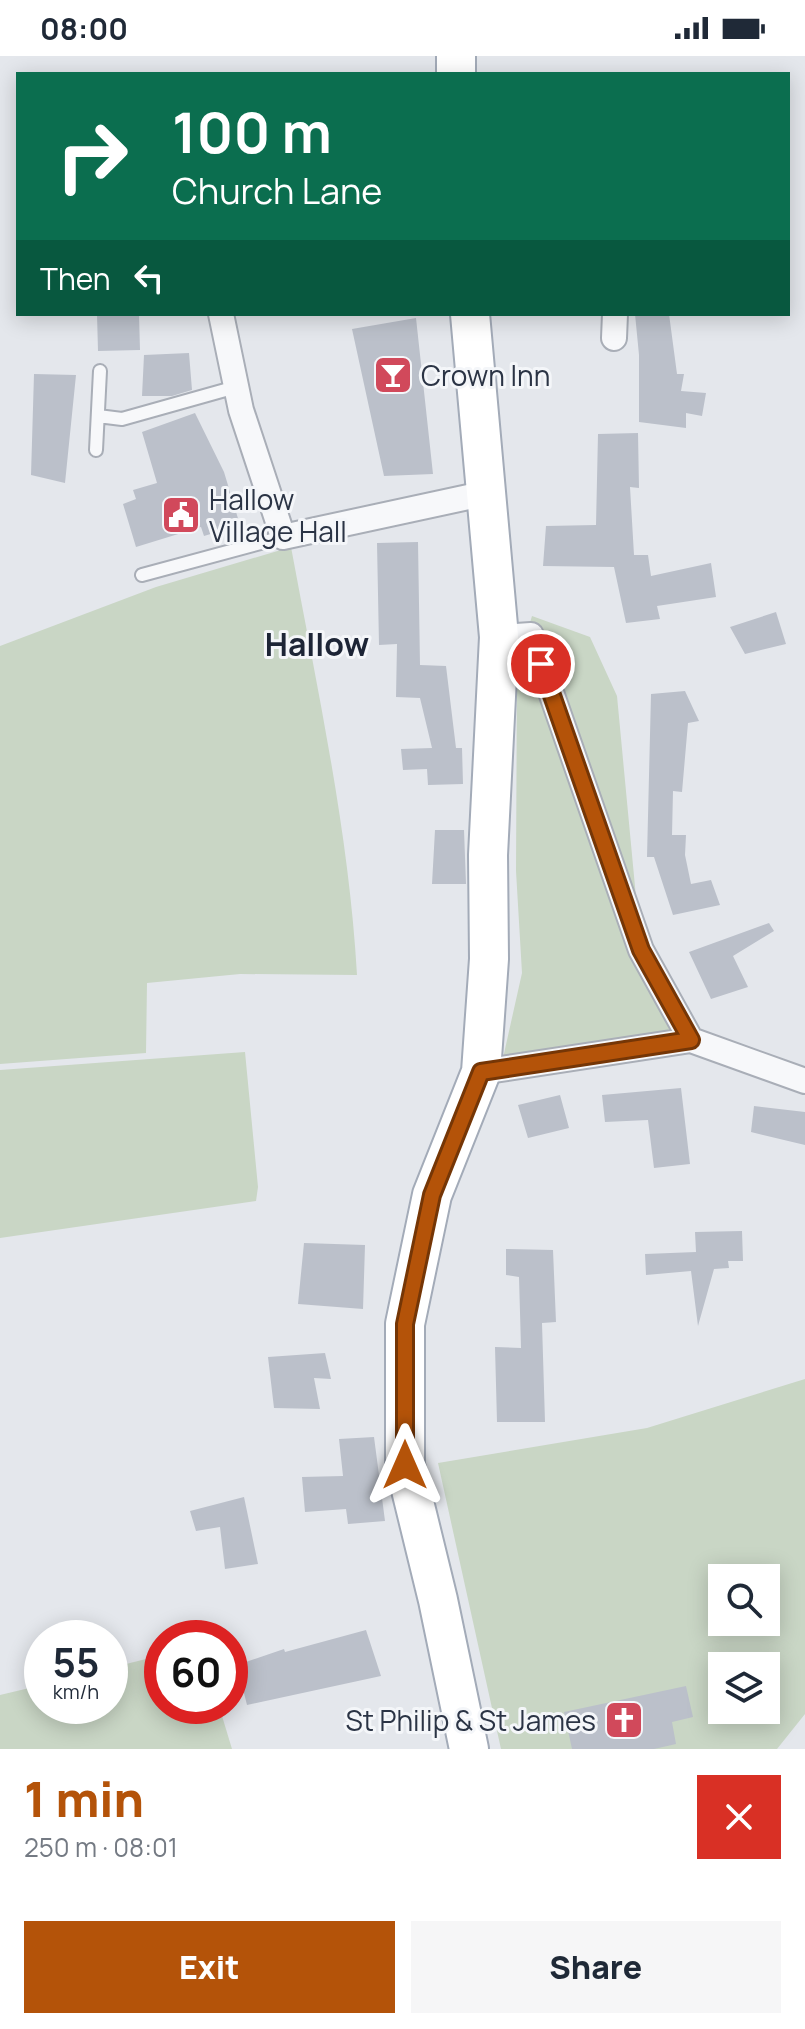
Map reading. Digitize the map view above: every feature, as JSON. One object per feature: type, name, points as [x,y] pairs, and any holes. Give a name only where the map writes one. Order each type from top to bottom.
[{"type":"main road","points":[[469,1749],[438,1600],[405,1465],[405,1324],[432,1195],[481,1072],[489,959],[488,855],[499,637],[470,316]]},
{"type":"street","points":[[221,316],[241,410],[283,537],[487,493]]},
{"type":"street","points":[[499,637],[531,635],[641,950],[691,1040]]},
{"type":"street","points":[[481,1072],[691,1040],[805,1081]]},
{"type":"lane","points":[[96,450],[100,371]]},
{"type":"lane","points":[[98,416],[122,419],[236,387]]},
{"type":"lane","points":[[142,575],[283,537]]},
{"type":"green space","points":[[291,547],[339,814],[357,975],[240,974],[147,983],[146,1053],[0,1064],[0,646],[156,587]]},
{"type":"green space","points":[[532,616],[590,637],[617,696],[641,950],[691,1040],[503,1058],[522,973],[516,871],[517,666]]},
{"type":"green space","points":[[245,1052],[258,1187],[256,1201],[0,1238],[0,1070]]},
{"type":"green space","points":[[805,1379],[805,1714],[777,1749],[501,1749],[438,1463],[647,1428]]},
{"type":"green space","points":[[144,1660],[144,1724],[224,1724],[232,1749],[0,1749],[0,1695],[24,1689],[24,1724],[128,1724],[128,1664]]},
{"type":"building","points":[[97,316],[139,316],[140,350],[98,351]]},
{"type":"building","points":[[635,316],[669,316],[677,374],[684,374],[681,391],[706,393],[702,416],[686,413],[686,428],[639,422],[639,355]]},
{"type":"building","name":"Crown Inn","points":[[416,318],[433,474],[384,476],[352,329]]},
{"type":"building","points":[[189,353],[192,390],[172,396],[142,396],[144,355]]},
{"type":"building","points":[[34,374],[76,375],[65,483],[31,475]]},
{"type":"building","points":[[195,413],[224,472],[240,525],[204,536],[201,527],[136,547],[123,504],[136,499],[133,490],[157,483],[142,432]]},
{"type":"building","points":[[638,433],[639,488],[630,487],[634,555],[648,555],[651,576],[711,563],[716,597],[657,606],[660,619],[626,623],[614,567],[543,566],[546,526],[596,525],[598,434]]},
{"type":"building","points":[[418,542],[420,665],[446,666],[456,748],[462,748],[463,784],[428,785],[427,769],[403,770],[401,749],[432,748],[420,698],[396,697],[397,644],[379,645],[377,543]]},
{"type":"building","points":[[776,612],[786,644],[745,654],[730,627]]},
{"type":"building","points":[[685,691],[699,721],[688,723],[682,792],[673,791],[672,835],[686,835],[685,855],[691,884],[711,880],[720,905],[673,915],[654,857],[647,857],[651,694]]},
{"type":"building","points":[[435,830],[464,830],[466,884],[432,884]]},
{"type":"building","points":[[769,923],[774,931],[733,956],[748,987],[711,999],[689,952]]},
{"type":"building","points":[[681,1088],[690,1164],[654,1168],[648,1120],[605,1122],[602,1095]]},
{"type":"building","points":[[560,1095],[569,1128],[528,1138],[518,1105]]},
{"type":"building","points":[[754,1106],[805,1112],[805,1145],[751,1132]]},
{"type":"building","points":[[742,1231],[743,1261],[728,1261],[729,1268],[714,1269],[698,1326],[691,1271],[646,1275],[645,1254],[696,1252],[695,1232]]},
{"type":"building","points":[[304,1243],[365,1245],[363,1309],[298,1304]]},
{"type":"building","points":[[506,1249],[553,1250],[556,1322],[542,1323],[545,1422],[497,1422],[495,1347],[521,1348],[519,1277],[506,1275]]},
{"type":"building","points":[[325,1353],[331,1379],[314,1378],[320,1409],[274,1408],[268,1357]]},
{"type":"building","points":[[374,1437],[385,1521],[348,1524],[346,1509],[305,1512],[302,1477],[343,1476],[339,1439]]},
{"type":"building","points":[[244,1497],[258,1564],[225,1569],[220,1527],[196,1531],[190,1511]]},
{"type":"building","points":[[366,1630],[381,1676],[248,1705],[248,1661],[284,1649],[285,1652]]},
{"type":"building","name":"St Philip & St James","points":[[686,1686],[693,1717],[672,1722],[676,1744],[654,1749],[572,1749],[564,1712]]},
{"type":"place","name":"Crown Inn","points":[[393,375]]},
{"type":"place","name":"Hallow Village Hall","points":[[181,515]]},
{"type":"place","name":"St Philip & St James","points":[[624,1720]]},
{"type":"district","name":"Hallow","points":[[317,644]]},
{"type":"route","points":[[405,1465],[405,1324],[432,1195],[481,1072],[691,1040],[641,950],[541,664]]}]
